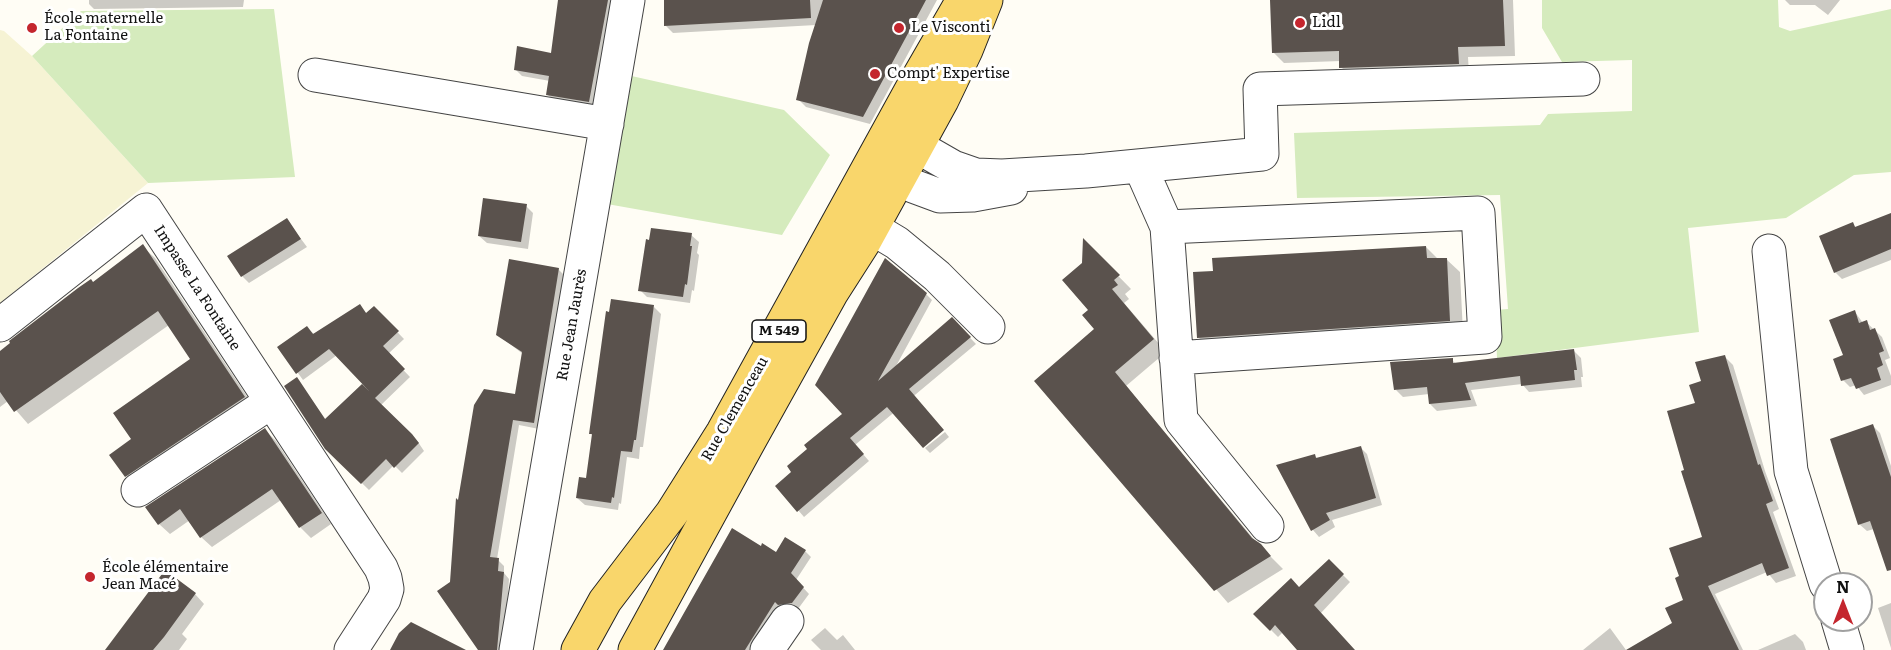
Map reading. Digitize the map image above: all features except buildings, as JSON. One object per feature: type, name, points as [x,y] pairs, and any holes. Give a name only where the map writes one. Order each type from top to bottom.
[{"type":"main road","name":"Rue Clemenceau","points":[[578,650],[610,594],[677,505],[885,171],[903,139],[963,0]]},
{"type":"main road","name":"Rue Clemenceau","points":[[903,139],[955,73],[986,0]]},
{"type":"main road","name":"Rue Clemenceau","points":[[635,650],[805,340],[872,228],[885,171]]},
{"type":"street","name":"Rue Jean Jaurès","points":[[516,650],[628,0]]},
{"type":"street","points":[[315,75],[607,124]]},
{"type":"street","points":[[903,139],[953,167],[976,175],[1002,176],[1086,171],[1262,154],[1260,89],[1583,79]]},
{"type":"street","points":[[1140,166],[1167,227],[1180,420],[1268,526]]},
{"type":"street","points":[[885,171],[926,191],[940,196],[954,197],[995,191],[1086,171]]},
{"type":"street","name":"Impasse La Fontaine","points":[[0,325],[146,210],[381,568],[387,589],[384,599],[351,650]]},
{"type":"street","points":[[1167,227],[1478,213],[1485,337],[1176,358]]},
{"type":"street","points":[[872,228],[897,243],[937,276],[988,327]]},
{"type":"street","points":[[1769,251],[1791,471],[1822,572]]},
{"type":"street","points":[[138,490],[271,402]]},
{"type":"street","points":[[767,650],[787,621]]},
{"type":"street","points":[[1842,632],[1847,650]]},
{"type":"shaded area","points":[[0,30],[32,56],[148,183],[0,303]]},
{"type":"green space","points":[[1542,0],[1778,0],[1779,27],[1790,31],[1891,9],[1891,172],[1854,175],[1786,218],[1688,228],[1699,332],[1497,358],[1495,310],[1508,309],[1500,195],[1297,198],[1294,133],[1540,125],[1548,114],[1632,111],[1632,60],[1562,62],[1542,28]]},
{"type":"green space","points":[[274,9],[295,177],[148,183],[32,56],[81,11]]},
{"type":"green space","points":[[627,75],[784,110],[830,155],[782,235],[607,204]]},
{"type":"place","name":"Lidl","points":[[1300,23]]},
{"type":"place","name":"École maternelle La Fontaine","points":[[32,28]]},
{"type":"place","name":"Le Visconti","points":[[899,28]]},
{"type":"place","name":"Compt' Expertise","points":[[875,74]]},
{"type":"place","name":"École élémentaire Jean Macé","points":[[90,577]]}]
